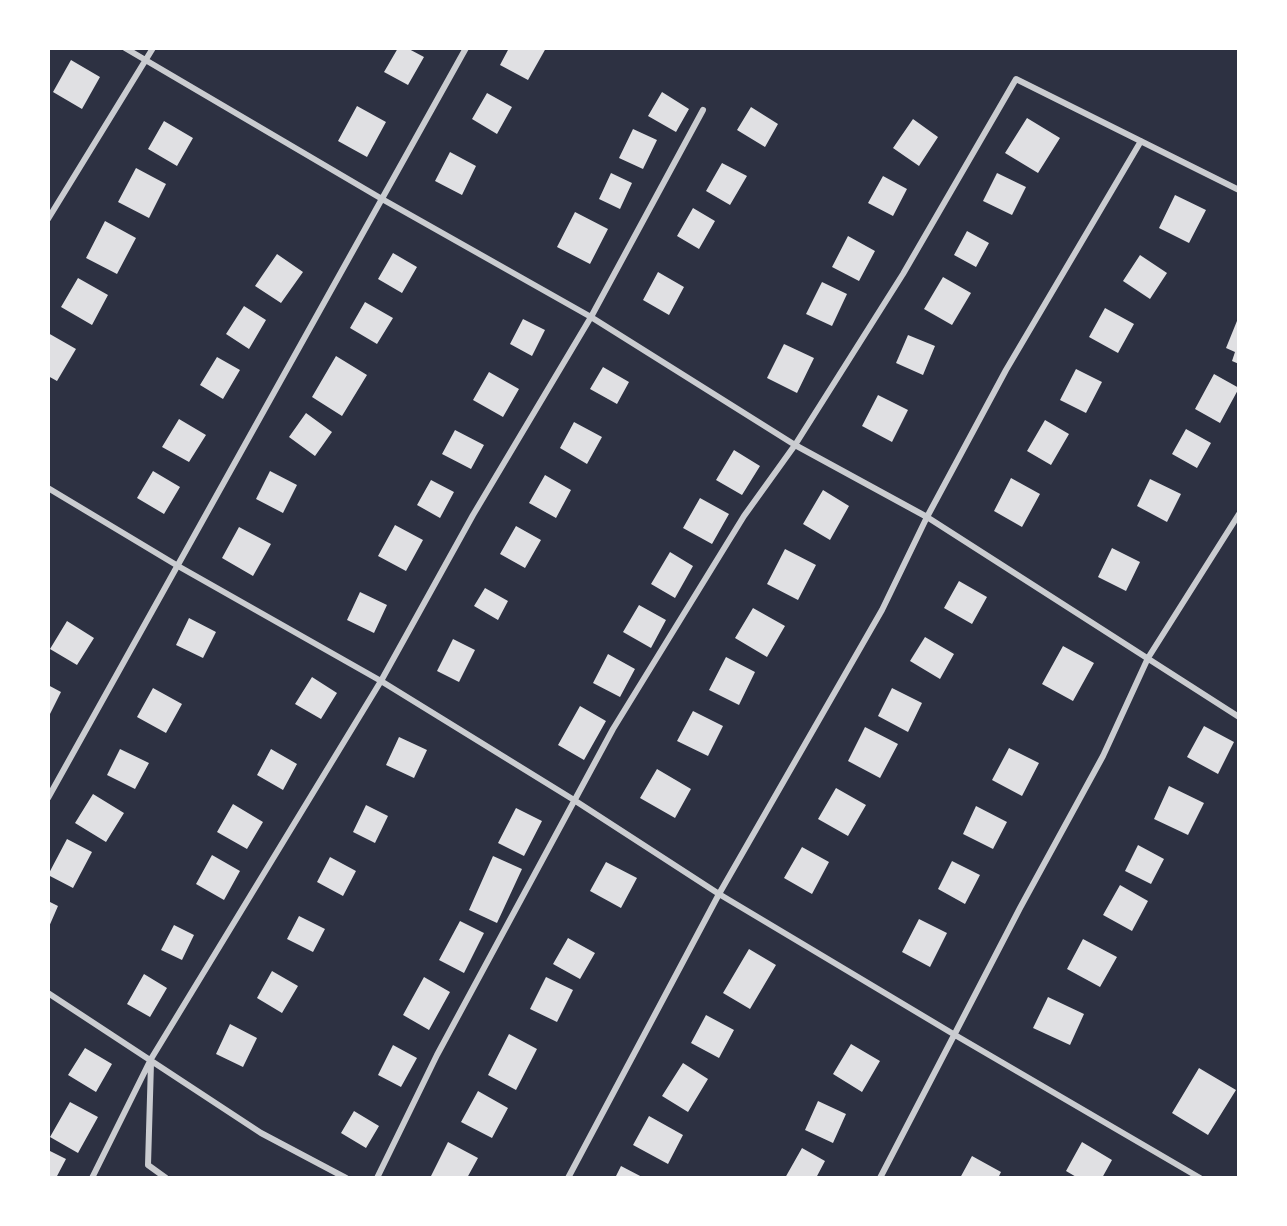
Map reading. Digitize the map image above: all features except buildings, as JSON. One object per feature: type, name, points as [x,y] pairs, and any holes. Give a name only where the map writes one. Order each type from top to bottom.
[{"type":"street","points":[[124,48],[382,199],[591,317],[795,445],[927,517],[1239,717]]},
{"type":"street","points":[[48,219],[153,48]]},
{"type":"street","points":[[48,798],[466,48]]},
{"type":"street","points":[[377,1178],[437,1055],[613,729],[744,516],[795,445],[903,274],[1016,79],[1239,190]]},
{"type":"street","points":[[92,1178],[151,1059],[381,681],[473,515],[591,317],[703,110]]},
{"type":"street","points":[[568,1178],[719,894],[882,610],[927,517],[1006,370],[1141,141]]},
{"type":"street","points":[[48,488],[178,566],[381,681],[574,800],[719,894],[1200,1178]]},
{"type":"street","points":[[880,1178],[1020,908],[1102,756],[1148,658],[1239,514]]},
{"type":"street","points":[[48,993],[261,1133],[346,1178]]},
{"type":"street","points":[[151,1059],[148,1165],[166,1178]]}]
